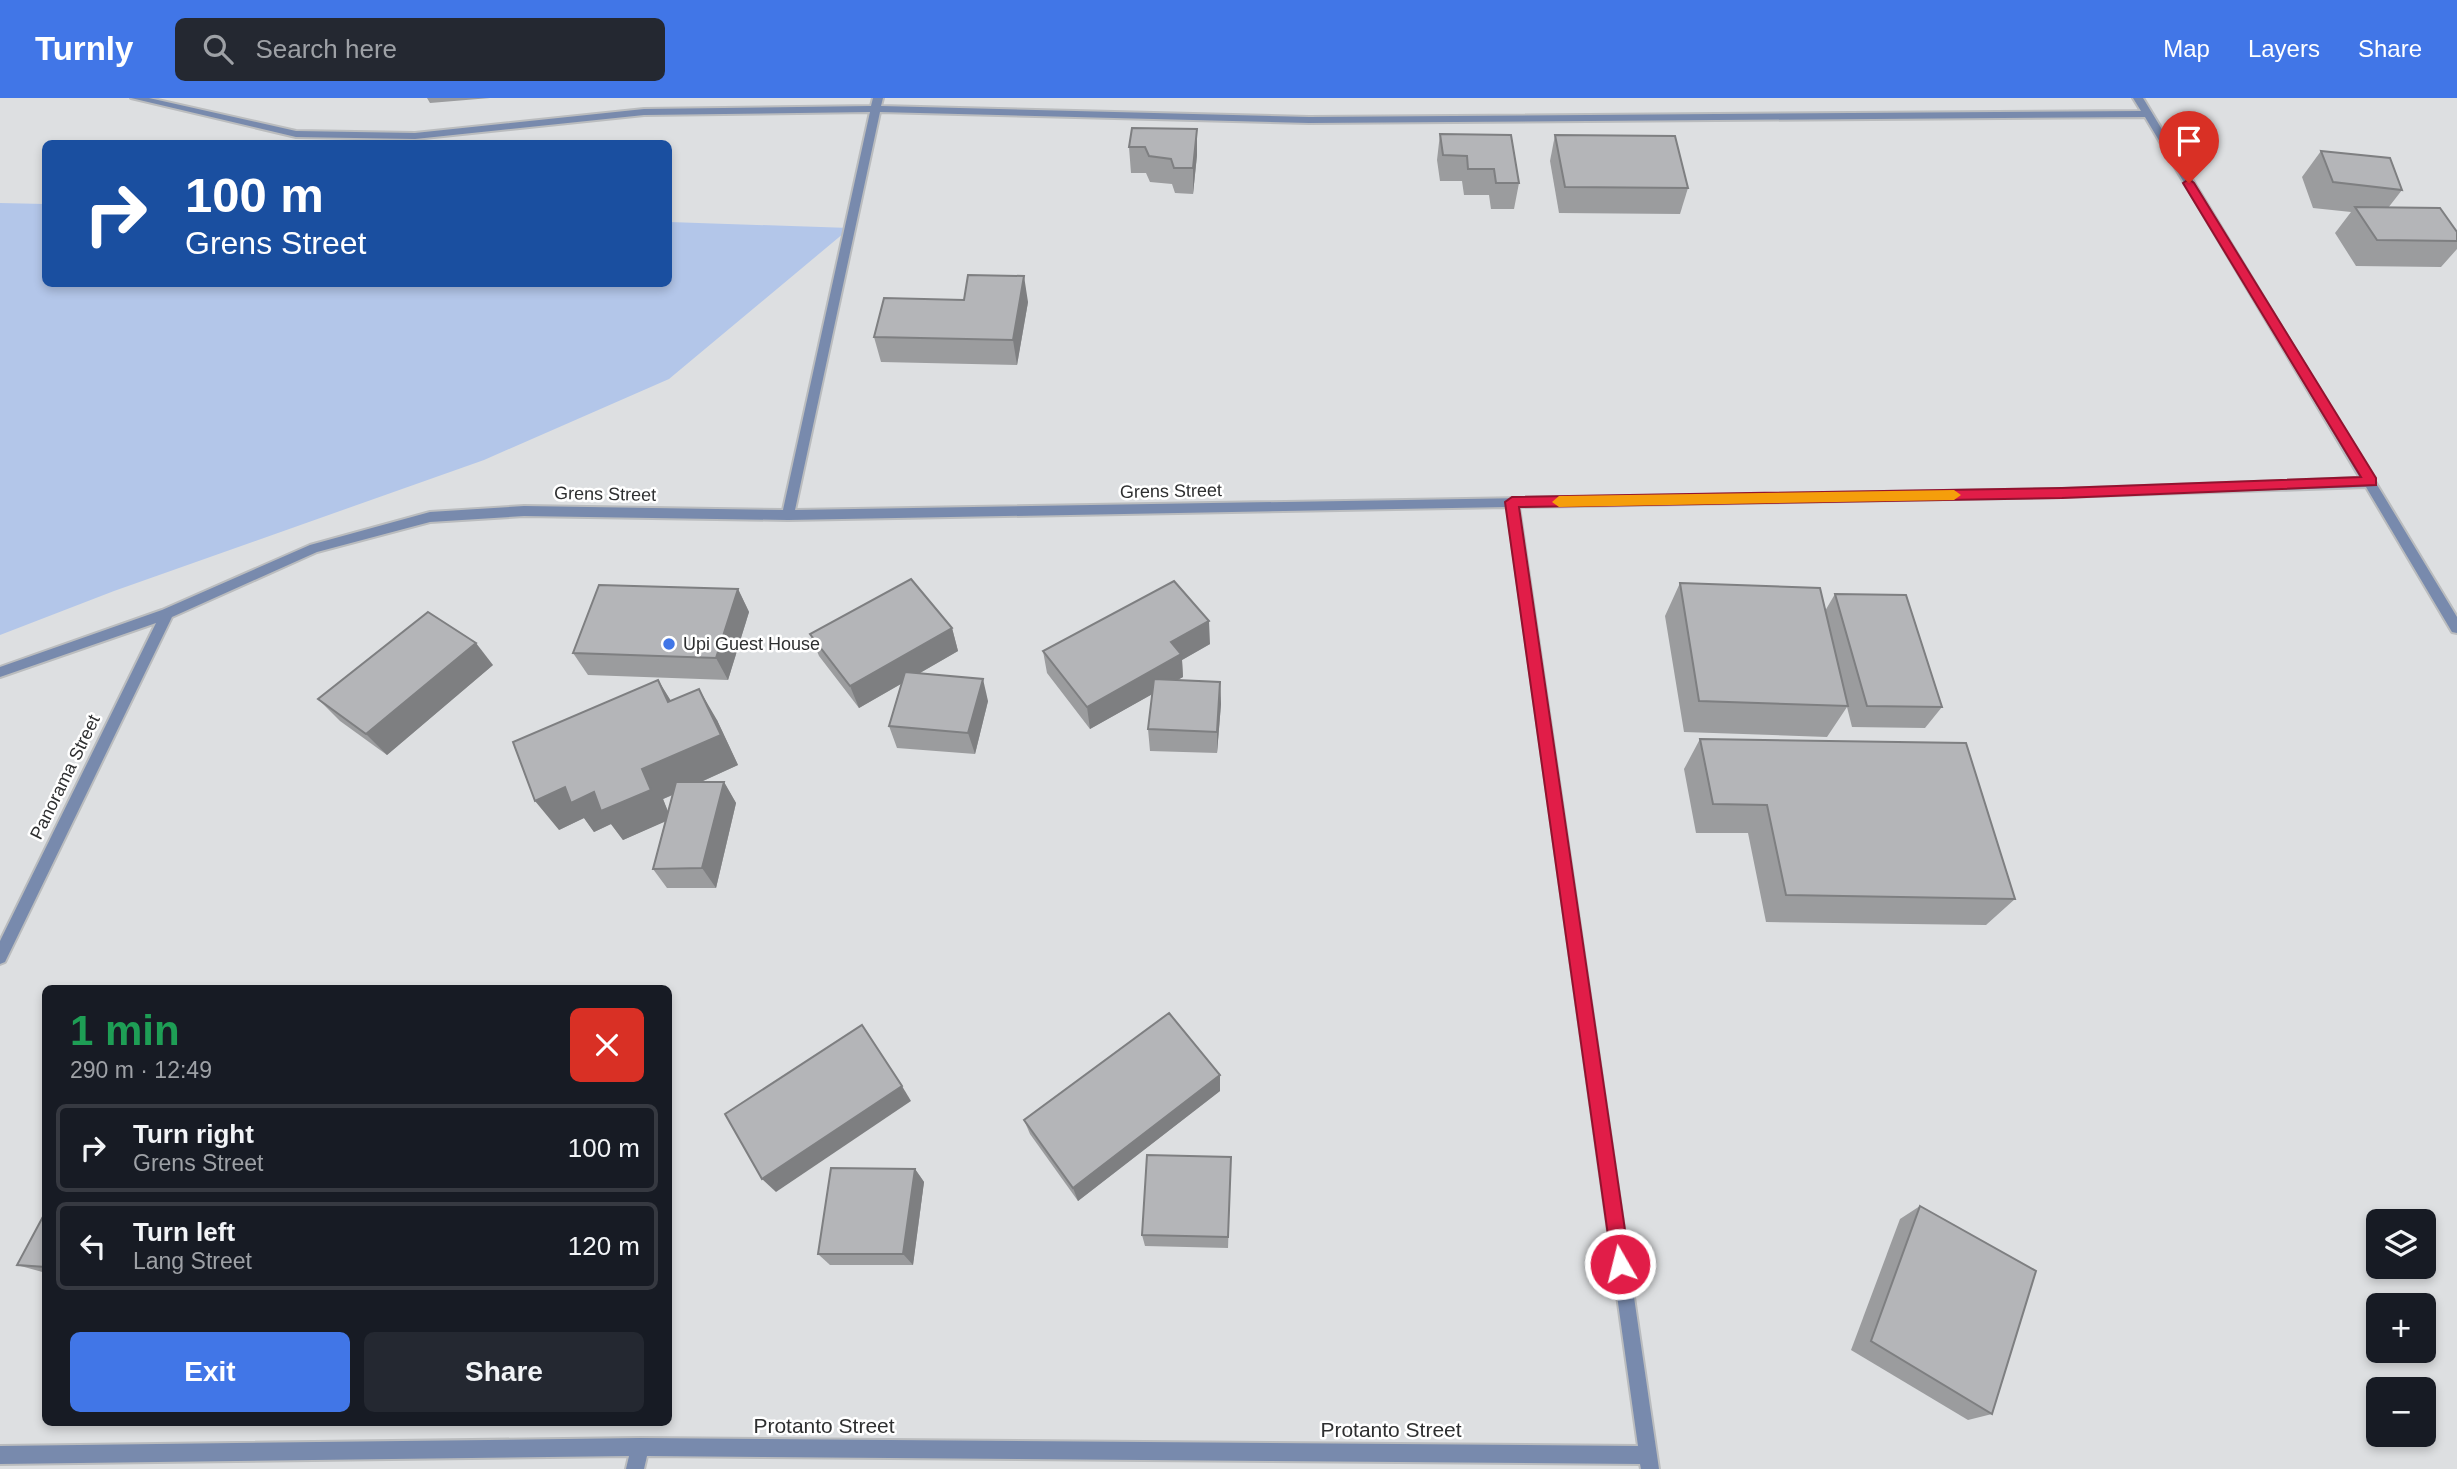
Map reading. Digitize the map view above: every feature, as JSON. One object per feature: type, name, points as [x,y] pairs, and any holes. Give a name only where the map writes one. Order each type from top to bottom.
[{"type":"street","points":[[136,98],[296,134],[415,136],[644,112],[877,103],[1309,120],[2147,114]]},
{"type":"street","points":[[2138,98],[2457,628]]},
{"type":"street","points":[[788,515],[877,103]]},
{"type":"street","name":"Grens Street","points":[[0,672],[167,614],[314,548],[430,517],[524,511],[788,515],[2048,493],[2371,482]]},
{"type":"street","points":[[1512,502],[1649,1462]]},
{"type":"street","name":"Panorama Street","points":[[0,957],[167,614]]},
{"type":"street","points":[[635,1469],[640,1447]]},
{"type":"street","name":"Protanto Street","points":[[0,1455],[640,1447],[1649,1462]]},
{"type":"shaded area","points":[[0,203],[42,204],[42,287],[672,287],[672,222],[850,228],[669,379],[484,460],[114,591],[0,635]]},
{"type":"building","points":[[1132,128],[1197,129],[1193,168],[1174,168],[1171,159],[1149,156],[1145,147],[1129,147]]},
{"type":"building","points":[[1440,134],[1511,135],[1519,183],[1496,183],[1494,169],[1468,169],[1467,156],[1443,155]]},
{"type":"building","points":[[1555,135],[1675,136],[1688,188],[1565,187]]},
{"type":"building","points":[[2321,151],[2390,158],[2402,190],[2333,182]]},
{"type":"building","points":[[2355,207],[2440,208],[2457,232],[2457,241],[2377,240]]},
{"type":"building","points":[[968,275],[1024,276],[1013,340],[874,337],[884,298],[964,300]]},
{"type":"building","points":[[911,579],[952,628],[850,686],[810,634]]},
{"type":"building","points":[[1174,581],[1209,621],[1171,642],[1181,654],[1087,707],[1043,651]]},
{"type":"building","points":[[1680,583],[1820,588],[1848,706],[1699,701]]},
{"type":"building","points":[[599,585],[738,589],[716,658],[573,653]]},
{"type":"building","points":[[1835,594],[1906,595],[1942,707],[1867,706]]},
{"type":"building","points":[[428,612],[476,643],[366,734],[318,699]]},
{"type":"building","points":[[905,672],[983,679],[968,733],[889,726]]},
{"type":"building","points":[[1154,679],[1220,682],[1217,732],[1148,729]]},
{"type":"building","points":[[658,680],[668,702],[699,689],[721,735],[642,769],[651,790],[601,811],[594,792],[571,803],[565,787],[535,801],[513,742]]},
{"type":"building","points":[[1700,739],[1966,743],[2015,899],[1786,895],[1767,805],[1713,804]]},
{"type":"building","points":[[676,782],[724,782],[702,868],[653,869]]},
{"type":"building","points":[[1169,1013],[1220,1075],[1073,1188],[1024,1120]]},
{"type":"building","points":[[862,1025],[902,1086],[762,1179],[725,1114]]},
{"type":"building","points":[[1147,1155],[1231,1157],[1228,1237],[1142,1235]]},
{"type":"building","points":[[831,1168],[915,1169],[903,1254],[818,1254]]},
{"type":"building","points":[[1920,1206],[2036,1271],[1992,1414],[1871,1341]]},
{"type":"building","points":[[42,1218],[42,1267],[17,1265]]},
{"type":"slow traffic","points":[[1559,502],[1954,495]]},
{"type":"place","name":"Upi Guest House","points":[[669,644]]},
{"type":"route","points":[[1620,1264],[1512,502],[2062,493],[2371,482],[2189,183]]}]
